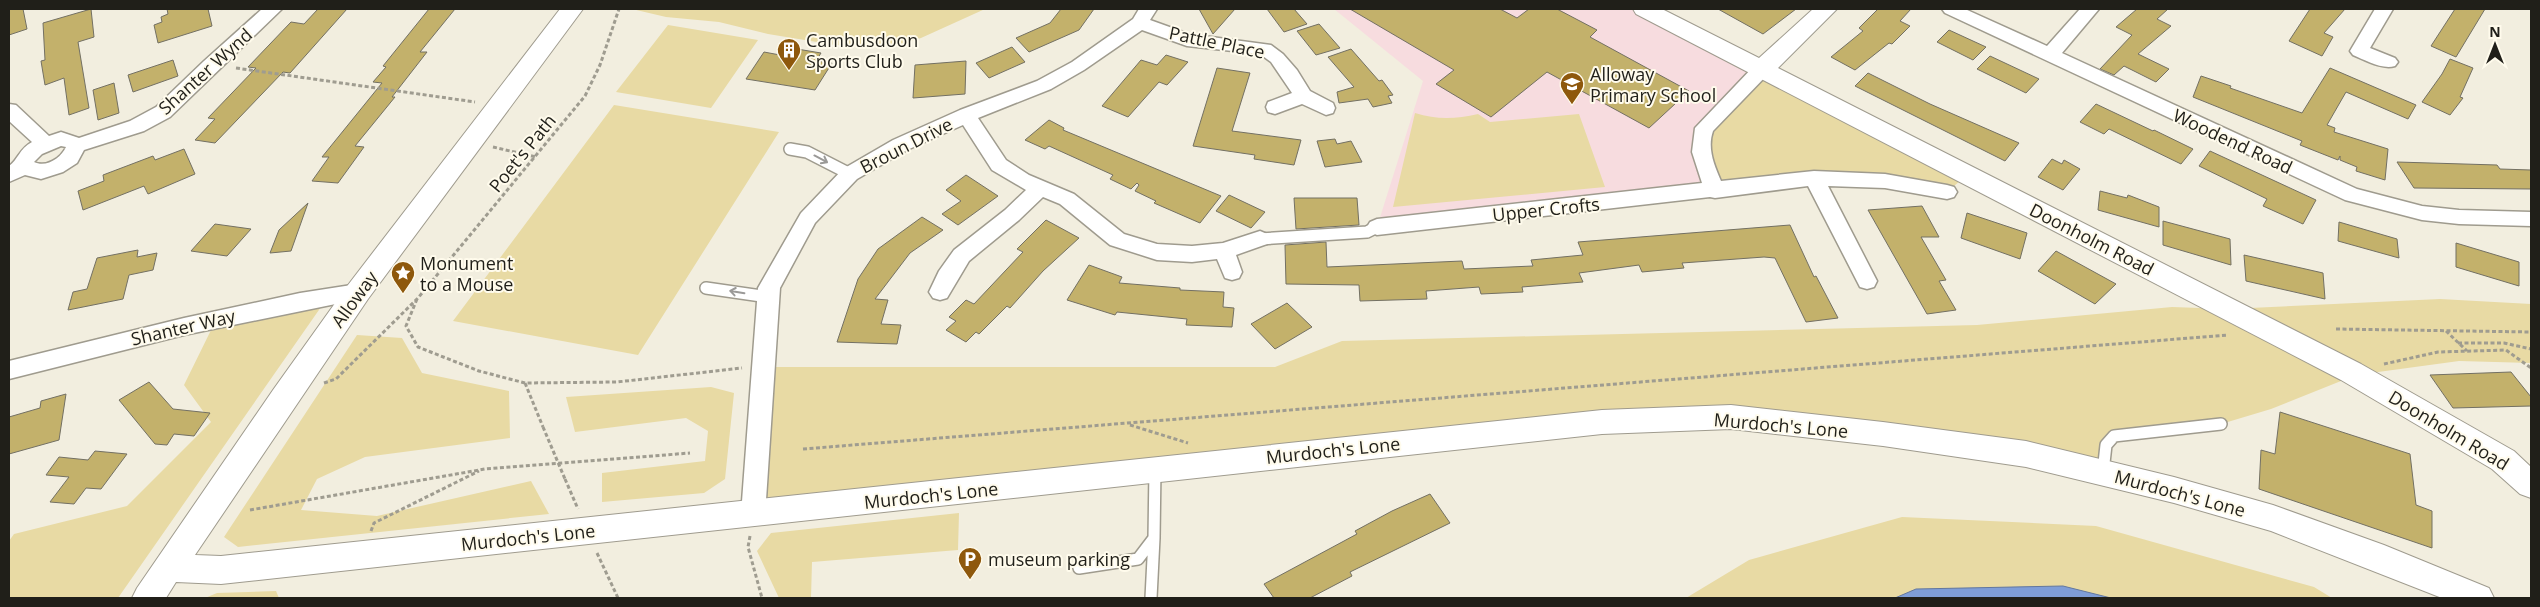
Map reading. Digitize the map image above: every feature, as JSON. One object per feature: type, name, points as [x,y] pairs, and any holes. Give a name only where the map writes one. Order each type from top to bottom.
[{"type":"street","name":"Shanter Wynd","points":[[76,146],[137,126],[163,112],[184,94],[210,65],[273,9]]},
{"type":"street","name":"Alloway","points":[[148,598],[283,398],[358,292],[498,104],[572,9]]},
{"type":"street","name":"Doonholm Road","points":[[1644,9],[2351,372],[2503,460],[2531,485]]},
{"type":"street","points":[[1715,191],[1701,154],[1700,138],[1705,128],[1762,69],[1826,9]]},
{"type":"street","name":"Woodend Road","points":[[1951,9],[2352,195],[2422,213],[2459,217],[2531,219]]},
{"type":"street","points":[[2050,55],[2090,9]]},
{"type":"street","points":[[2384,9],[2359,50],[2389,62]]},
{"type":"street","name":"Pattle Place","points":[[1144,16],[1187,40],[1265,49],[1278,58],[1303,96]]},
{"type":"street","name":"Broun Drive","points":[[753,514],[769,288],[786,254],[808,218],[850,174],[900,145],[967,115],[1044,85],[1085,62],[1144,16]]},
{"type":"street","points":[[1275,107],[1303,96],[1326,108]]},
{"type":"street","points":[[9,110],[45,143]]},
{"type":"street","points":[[967,115],[982,142],[999,165],[1022,180],[1067,199],[1117,240],[1157,252],[1192,254],[1224,251],[1260,239]]},
{"type":"street","points":[[9,175],[26,165],[28,156],[45,143],[66,139],[74,142],[76,146],[72,156],[54,168],[38,171],[29,169],[26,165]]},
{"type":"street","points":[[1814,178],[1867,281]]},
{"type":"street","name":"Upper Crofts","points":[[1377,227],[1715,191],[1814,178],[1885,181],[1946,192]]},
{"type":"street","points":[[940,292],[949,271],[959,255],[1012,215],[1040,188]]},
{"type":"street","points":[[1224,251],[1232,272]]},
{"type":"street","name":"Shanter Way","points":[[9,370],[111,343],[212,320],[333,294],[358,292]]},
{"type":"street","name":"Murdoch's Lone","points":[[168,568],[221,570],[363,553],[753,514],[1154,469],[1602,422],[1731,417],[1883,434],[2026,454],[2103,472],[2273,518],[2373,555],[2478,598]]},
{"type":"lane","points":[[790,148],[808,152],[850,174]]},
{"type":"lane","points":[[1260,239],[1366,232],[1377,227]]},
{"type":"lane","points":[[706,288],[768,297]]},
{"type":"lane","points":[[2103,472],[2106,445],[2114,436],[2221,424]]},
{"type":"lane","points":[[1151,598],[1154,538],[1154,469]]},
{"type":"lane","points":[[1079,568],[1138,559],[1154,538]]},
{"type":"path","name":"Poet's Path","points":[[418,298],[586,96],[600,66],[619,9]]},
{"type":"path","points":[[210,65],[498,104]]},
{"type":"path","points":[[471,142],[537,157]]},
{"type":"path","points":[[418,298],[406,326],[418,347],[480,371],[525,383],[617,382],[674,374],[762,366]]},
{"type":"path","points":[[318,385],[336,379],[418,298]]},
{"type":"path","points":[[2336,329],[2531,332]]},
{"type":"path","points":[[2445,331],[2467,352]]},
{"type":"path","points":[[803,449],[2228,335]]},
{"type":"path","points":[[2458,343],[2504,343],[2531,349]]},
{"type":"path","points":[[2351,372],[2438,352],[2506,350],[2531,368]]},
{"type":"path","points":[[525,383],[572,495]]},
{"type":"path","points":[[1127,424],[1186,441],[1201,453],[1220,463]]},
{"type":"path","points":[[250,510],[485,469],[566,461],[690,453]]},
{"type":"path","points":[[363,553],[374,523],[485,469]]},
{"type":"path","points":[[753,514],[748,547],[762,598]]},
{"type":"shaded area","points":[[632,9],[985,9],[921,38],[893,46],[835,45],[768,34],[719,22],[666,17]]},
{"type":"shaded area","name":"Alloway Primary School","points":[[1334,9],[1644,9],[1762,69],[1715,191],[1377,227],[1423,81]]},
{"type":"shaded area","points":[[668,25],[758,40],[711,108],[616,92]]},
{"type":"shaded area","points":[[1762,69],[1967,175],[1947,192],[1885,181],[1715,191],[1705,128]]},
{"type":"shaded area","points":[[614,105],[779,132],[638,355],[453,321]]},
{"type":"shaded area","points":[[1415,113],[1446,118],[1478,114],[1490,122],[1579,114],[1605,187],[1393,207]]},
{"type":"shaded area","points":[[2440,299],[2531,304],[2531,363],[2459,361],[2356,375],[2271,409],[2221,424],[2114,436],[2103,472],[1731,417],[753,515],[762,367],[1275,367],[1342,341],[1977,325],[2172,307],[2228,309]]},
{"type":"shaded area","points":[[321,307],[118,598],[9,598],[9,541],[14,534],[127,506],[211,422],[184,385],[214,324]]},
{"type":"shaded area","points":[[357,335],[402,338],[422,373],[509,391],[510,438],[365,457],[317,479],[301,510],[377,516],[531,481],[549,514],[238,547],[224,537]]},
{"type":"shaded area","points":[[711,387],[734,393],[725,479],[704,493],[602,502],[602,473],[705,461],[708,431],[686,418],[575,432],[566,397]]},
{"type":"shaded area","points":[[959,513],[958,550],[812,562],[811,598],[779,598],[757,551],[771,533]]},
{"type":"shaded area","points":[[1902,517],[2096,526],[2314,587],[2332,598],[1686,598],[1749,560]]},
{"type":"shaded area","points":[[276,591],[279,598],[205,598],[217,593]]},
{"type":"water","points":[[2063,586],[2111,598],[1895,598],[1916,589]]},
{"type":"building","points":[[9,9],[23,9],[27,29],[9,35]]},
{"type":"building","points":[[91,9],[94,37],[78,42],[89,108],[69,115],[64,78],[45,85],[41,61],[45,60],[43,23]]},
{"type":"building","points":[[167,9],[208,9],[212,26],[158,43],[154,25],[162,22],[161,17],[168,14]]},
{"type":"building","points":[[318,9],[347,9],[290,73],[283,72],[215,143],[195,140],[215,119],[208,118],[256,68],[248,67],[291,22],[304,24]]},
{"type":"building","points":[[429,9],[455,9],[420,52],[427,52],[392,97],[395,97],[355,146],[364,147],[338,183],[312,181],[329,157],[322,157],[382,83],[373,82],[386,67],[383,66]]},
{"type":"building","points":[[1061,9],[1094,9],[1079,30],[1029,52],[1016,38],[1050,23]]},
{"type":"building","points":[[1199,9],[1235,9],[1213,34]]},
{"type":"building","points":[[1267,9],[1294,9],[1307,24],[1284,32]]},
{"type":"building","points":[[1350,9],[1500,9],[1517,18],[1529,9],[1557,9],[1597,30],[1590,37],[1689,91],[1649,128],[1547,72],[1491,117],[1436,84],[1454,70]]},
{"type":"building","points":[[1718,9],[1796,9],[1763,34]]},
{"type":"building","points":[[1878,9],[1911,9],[1900,21],[1910,26],[1892,44],[1889,43],[1855,70],[1831,57],[1863,31],[1859,28]]},
{"type":"building","points":[[2137,9],[2168,9],[2157,19],[2171,26],[2138,54],[2169,69],[2156,82],[2124,66],[2114,75],[2100,69],[2132,35],[2116,27]]},
{"type":"building","points":[[2310,9],[2345,9],[2324,33],[2333,37],[2322,56],[2289,41]]},
{"type":"building","points":[[2455,9],[2485,9],[2456,57],[2431,46]]},
{"type":"building","points":[[1319,24],[1340,48],[1316,55],[1297,31]]},
{"type":"building","points":[[1949,30],[1986,47],[1973,60],[1937,42]]},
{"type":"building","name":"Cambusdoon Sports Club","points":[[785,47],[821,53],[816,61],[832,63],[815,90],[746,79],[764,52],[780,55]]},
{"type":"building","points":[[1012,47],[1025,62],[989,78],[976,63]]},
{"type":"building","points":[[1351,49],[1379,81],[1382,80],[1393,95],[1388,96],[1392,103],[1373,107],[1368,99],[1339,103],[1337,92],[1354,87],[1328,57]]},
{"type":"building","points":[[1166,55],[1188,62],[1167,85],[1159,82],[1128,117],[1102,106],[1141,60],[1157,65]]},
{"type":"building","points":[[1990,56],[2039,79],[2026,93],[1977,69]]},
{"type":"building","points":[[2450,59],[2473,68],[2460,97],[2463,98],[2450,115],[2422,102]]},
{"type":"building","points":[[173,60],[178,76],[133,92],[128,75]]},
{"type":"building","points":[[966,61],[965,94],[913,98],[915,65]]},
{"type":"building","points":[[1217,68],[1250,73],[1232,131],[1301,140],[1294,165],[1254,159],[1255,155],[1193,146]]},
{"type":"building","points":[[2330,68],[2416,105],[2408,119],[2346,92],[2327,125],[2335,128],[2334,132],[2388,149],[2385,180],[2356,171],[2357,167],[2340,160],[2340,156],[2338,160],[2300,145],[2302,141],[2193,97],[2201,76],[2302,113]]},
{"type":"building","points":[[1868,73],[1930,104],[2019,143],[2005,161],[1855,86]]},
{"type":"building","points":[[114,83],[119,113],[98,120],[93,90]]},
{"type":"building","points":[[2096,104],[2193,149],[2181,164],[2109,129],[2104,134],[2080,122]]},
{"type":"building","points":[[1049,120],[1064,128],[1063,130],[1221,196],[1200,223],[1154,203],[1156,201],[1135,191],[1139,185],[1137,183],[1131,189],[1110,179],[1113,175],[1049,146],[1045,149],[1025,140]]},
{"type":"building","points":[[1335,139],[1337,144],[1351,141],[1362,162],[1325,167],[1317,141]]},
{"type":"building","points":[[184,149],[195,174],[148,194],[144,186],[83,210],[78,191],[104,181],[103,175],[153,156],[155,160]]},
{"type":"building","points":[[2210,151],[2316,200],[2303,224],[2263,206],[2267,199],[2199,166]]},
{"type":"building","points":[[2052,159],[2062,164],[2064,160],[2080,169],[2063,190],[2038,177]]},
{"type":"building","points":[[2397,162],[2497,165],[2500,169],[2531,170],[2531,189],[2414,188]]},
{"type":"building","points":[[966,175],[998,196],[958,225],[942,214],[961,201],[946,190]]},
{"type":"building","points":[[2100,191],[2127,198],[2128,195],[2159,207],[2159,227],[2098,210]]},
{"type":"building","points":[[1229,195],[1265,212],[1251,228],[1216,211]]},
{"type":"building","points":[[1294,198],[1357,198],[1359,225],[1296,229]]},
{"type":"building","points":[[308,203],[291,251],[270,253],[279,230]]},
{"type":"building","points":[[1922,206],[1939,237],[1921,237],[1946,280],[1939,281],[1956,310],[1927,314],[1868,210]]},
{"type":"building","points":[[1967,213],[2027,233],[2020,259],[1961,238]]},
{"type":"building","points":[[922,217],[943,230],[910,253],[875,299],[888,300],[881,324],[901,325],[897,344],[837,342],[858,279],[878,249]]},
{"type":"building","points":[[1046,220],[1079,238],[1043,271],[1010,308],[1007,306],[979,334],[976,332],[966,342],[946,330],[956,321],[949,317],[966,300],[974,304],[1023,252],[1017,249]]},
{"type":"building","points":[[2163,221],[2230,239],[2231,265],[2163,245]]},
{"type":"building","points":[[2339,222],[2397,239],[2399,258],[2338,241]]},
{"type":"building","points":[[215,224],[251,229],[227,256],[191,251]]},
{"type":"building","points":[[1790,225],[1814,277],[1816,276],[1838,318],[1806,322],[1775,258],[1764,257],[1682,263],[1684,268],[1642,272],[1639,265],[1579,273],[1583,282],[1522,287],[1523,292],[1481,294],[1479,287],[1426,291],[1427,299],[1360,301],[1359,285],[1286,284],[1285,245],[1326,242],[1327,267],[1462,261],[1464,269],[1533,266],[1531,260],[1583,255],[1578,242]]},
{"type":"building","points":[[2456,243],[2519,262],[2519,286],[2456,267]]},
{"type":"building","points":[[138,250],[137,257],[157,253],[153,270],[129,275],[123,299],[68,310],[73,292],[87,289],[97,258]]},
{"type":"building","points":[[2056,251],[2116,284],[2095,304],[2038,271]]},
{"type":"building","points":[[2244,255],[2323,273],[2325,299],[2246,281]]},
{"type":"building","points":[[1089,265],[1122,277],[1119,283],[1180,288],[1180,290],[1224,292],[1223,307],[1234,308],[1232,327],[1186,325],[1187,319],[1117,312],[1115,315],[1067,300]]},
{"type":"building","points":[[1287,303],[1312,327],[1275,349],[1251,324]]},
{"type":"building","points":[[2511,372],[2531,397],[2531,406],[2453,408],[2430,375]]},
{"type":"building","points":[[149,382],[173,409],[210,413],[194,436],[174,434],[167,445],[155,444],[119,400]]},
{"type":"building","points":[[66,394],[59,440],[9,454],[9,417],[40,408],[41,401]]},
{"type":"building","points":[[2280,412],[2410,454],[2416,505],[2432,511],[2432,548],[2259,489],[2261,450],[2275,454]]},
{"type":"building","points":[[95,451],[127,454],[101,489],[86,488],[74,504],[50,502],[69,477],[46,475],[59,457],[88,460]]},
{"type":"building","points":[[1430,494],[1450,523],[1350,572],[1352,576],[1310,598],[1274,598],[1264,584],[1357,534],[1355,531],[1392,511]]},
{"type":"place","name":"Cambusdoon Sports Club","points":[[789,71]]},
{"type":"place","name":"Alloway Primary School","points":[[1572,105]]},
{"type":"place","name":"Monument to a Mouse","points":[[403,294]]},
{"type":"place","name":"museum parking","points":[[970,580]]}]
